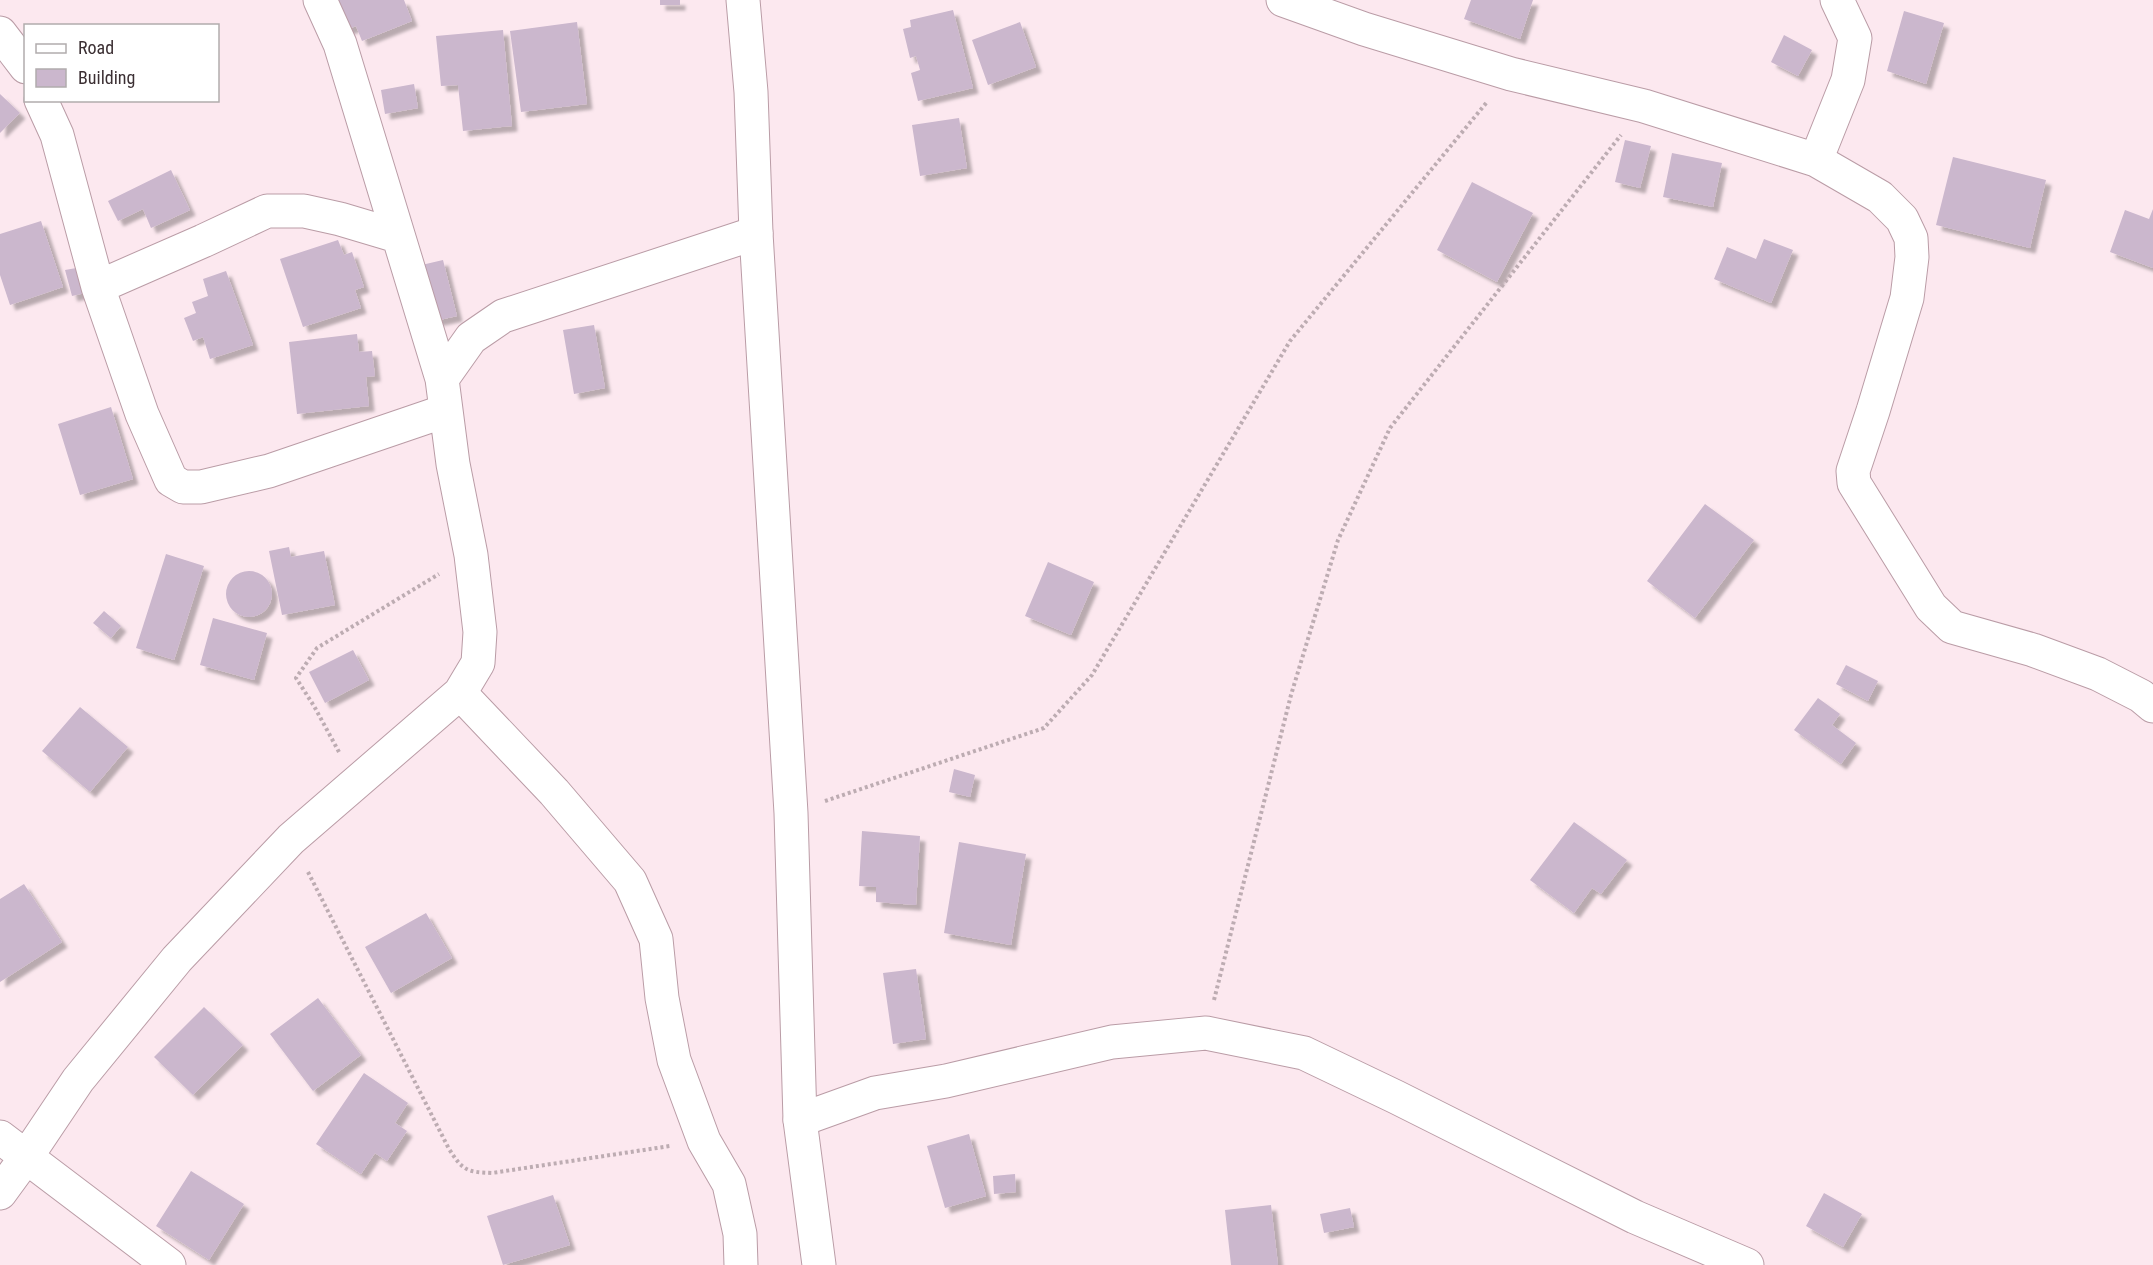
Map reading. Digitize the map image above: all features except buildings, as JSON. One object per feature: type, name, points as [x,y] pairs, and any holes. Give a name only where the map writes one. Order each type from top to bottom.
[{"type":"street","points":[[0,1192],[78,1080],[177,959],[291,839],[460,693],[478,663],[480,632],[471,555],[443,395],[340,44],[320,0]]},
{"type":"street","points":[[744,0],[791,813],[800,1120],[819,1265]]},
{"type":"street","points":[[1283,0],[1364,29],[1511,74],[1644,106],[1816,160],[1880,197],[1902,219],[1911,238],[1912,257],[1907,298],[1853,471],[1854,483],[1864,502],[1931,607],[1952,627],[2033,650],[2098,674],[2141,696],[2153,706]]},
{"type":"street","points":[[1816,160],[1848,80],[1855,38],[1837,0]]},
{"type":"street","points":[[0,33],[24,64]]},
{"type":"street","points":[[42,102],[57,135],[98,287],[146,423],[171,480],[183,487],[201,488],[269,471],[443,395],[471,338],[503,316],[756,233]]},
{"type":"street","points":[[98,287],[267,211],[304,211],[397,236]]},
{"type":"street","points":[[460,693],[554,792],[630,882],[656,939],[662,998],[674,1060],[704,1141],[729,1184],[740,1234],[741,1265]]},
{"type":"street","points":[[800,1120],[875,1093],[946,1081],[1112,1042],[1206,1033],[1305,1053],[1635,1217],[1747,1265]]},
{"type":"street","points":[[0,1137],[169,1265]]},
{"type":"path","points":[[791,813],[1044,728],[1092,675],[1290,341],[1511,74]]},
{"type":"path","points":[[1206,1033],[1297,673],[1338,540],[1390,428],[1644,106]]},
{"type":"path","points":[[356,784],[314,706],[296,678],[317,648],[471,555]]},
{"type":"path","points":[[291,839],[449,1149],[460,1165],[471,1172],[492,1173],[704,1141]]}]
